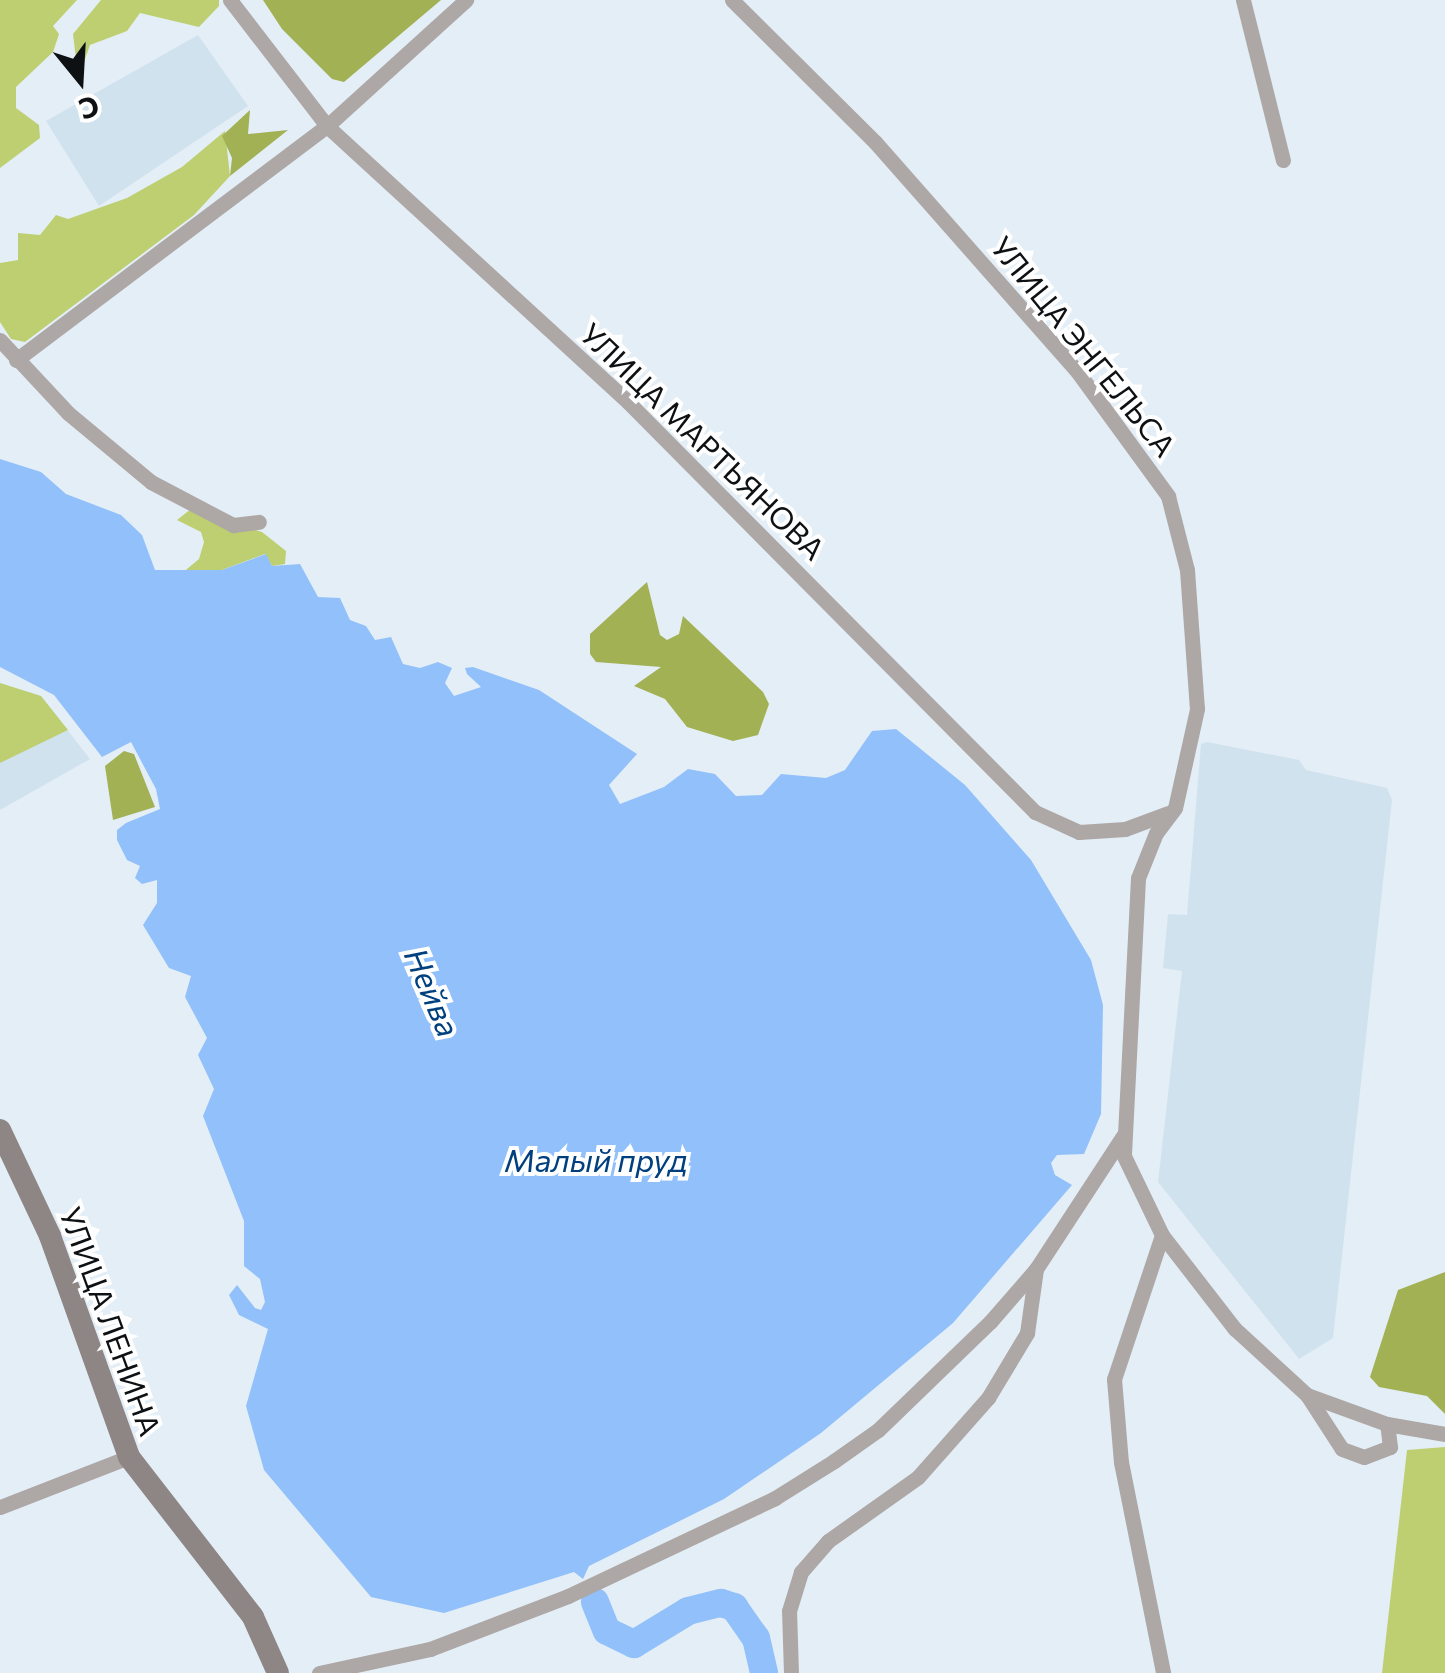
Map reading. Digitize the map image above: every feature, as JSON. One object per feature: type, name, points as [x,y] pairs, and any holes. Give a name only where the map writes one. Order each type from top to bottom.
[{"type":"street","name":"УЛИЦА МАРТЬЯНОВА","points":[[230,0],[326,126],[628,402],[1034,812],[1058,826],[1102,832],[1154,821],[1176,808]]},
{"type":"street","points":[[16,360],[326,126],[466,0]]},
{"type":"street","name":"УЛИЦА ЭНГЕЛЬСА","points":[[732,0],[874,142],[1078,371],[1168,496],[1187,570],[1198,674],[1194,726],[1176,808],[1156,833],[1138,878],[1136,995],[1123,1136],[1129,1172],[1162,1235],[1235,1330],[1306,1395],[1342,1449],[1353,1454],[1385,1452],[1392,1440],[1388,1424],[1306,1395]]},
{"type":"street","points":[[1243,0],[1284,160]]},
{"type":"street","points":[[0,340],[93,437],[151,482],[233,525],[259,522]]},
{"type":"street","name":"УЛИЦА ЛЕНИНА","points":[[0,1130],[50,1236],[129,1457],[253,1617],[278,1673]]},
{"type":"street","points":[[319,1673],[430,1648],[568,1596],[775,1498],[878,1430],[942,1373],[1036,1269],[1123,1136]]},
{"type":"street","points":[[1162,1235],[1114,1380],[1121,1462],[1163,1673]]},
{"type":"street","points":[[791,1673],[789,1612],[801,1572],[828,1541],[918,1477],[988,1398],[1027,1333],[1036,1269]]},
{"type":"street","points":[[1388,1424],[1445,1434]]},
{"type":"street","points":[[0,1507],[129,1457]]},
{"type":"shaded area","points":[[198,35],[248,106],[99,206],[46,121]]},
{"type":"shaded area","points":[[0,683],[41,696],[90,759],[0,810]]},
{"type":"shaded area","points":[[1201,744],[1299,760],[1306,770],[1387,788],[1392,800],[1333,1338],[1299,1359],[1158,1182],[1182,971],[1163,968],[1168,914],[1187,915]]},
{"type":"green space","points":[[0,0],[77,0],[53,26],[59,34],[53,52],[16,87],[16,108],[39,125],[40,138],[0,168]]},
{"type":"green space","points":[[101,0],[219,0],[219,6],[199,27],[140,13],[127,31],[90,45],[84,62],[76,59],[73,34]]},
{"type":"green space","points":[[263,0],[441,0],[344,82],[332,79],[282,29]]},
{"type":"green space","points":[[250,110],[248,134],[288,130],[230,176],[232,158],[222,136]]},
{"type":"green space","points":[[225,131],[230,176],[194,215],[25,342],[11,339],[0,322],[0,263],[18,260],[18,233],[40,235],[56,215],[68,219],[127,198],[182,167]]},
{"type":"green space","points":[[191,509],[262,532],[286,551],[285,564],[272,566],[265,554],[222,570],[181,574],[199,559],[204,542],[201,532],[177,520]]},
{"type":"green space","points":[[647,582],[660,635],[667,640],[679,634],[683,616],[763,692],[769,704],[758,735],[733,741],[687,727],[665,699],[634,686],[661,667],[596,662],[590,654],[590,634]]},
{"type":"green space","points":[[0,683],[41,696],[68,730],[0,763]]},
{"type":"green space","points":[[124,751],[134,754],[155,807],[113,820],[105,766]]},
{"type":"green space","points":[[1445,1272],[1445,1414],[1427,1396],[1379,1387],[1370,1377],[1398,1290]]},
{"type":"green space","points":[[1445,1447],[1445,1673],[1382,1673],[1407,1450]]},
{"type":"water","name":"Малый пруд","points":[[0,459],[41,472],[66,494],[121,515],[142,535],[155,570],[222,570],[266,554],[272,566],[300,564],[318,597],[340,598],[350,620],[366,626],[375,640],[391,637],[403,664],[420,668],[438,662],[452,668],[445,683],[454,696],[481,687],[467,674],[465,668],[473,667],[539,690],[637,754],[609,785],[620,804],[664,787],[688,769],[715,774],[736,796],[762,795],[781,774],[826,778],[845,770],[872,731],[896,729],[965,785],[1031,860],[1091,960],[1103,1005],[1101,1114],[1084,1154],[1057,1155],[1051,1163],[1055,1175],[1072,1185],[953,1323],[821,1433],[724,1499],[589,1566],[583,1579],[574,1572],[444,1613],[371,1597],[264,1470],[246,1406],[268,1329],[239,1315],[229,1295],[237,1285],[255,1308],[261,1310],[265,1302],[260,1279],[244,1266],[244,1221],[203,1116],[214,1089],[198,1055],[207,1038],[185,997],[191,976],[169,968],[143,925],[157,903],[157,880],[142,884],[135,878],[140,866],[127,860],[117,840],[117,830],[126,823],[160,809],[156,789],[131,742],[102,757],[54,695],[0,667]]},
{"type":"waterway","name":"Нейва","points":[[595,1602],[607,1631],[634,1644],[688,1611],[721,1603],[734,1607],[756,1638],[764,1673]]}]
